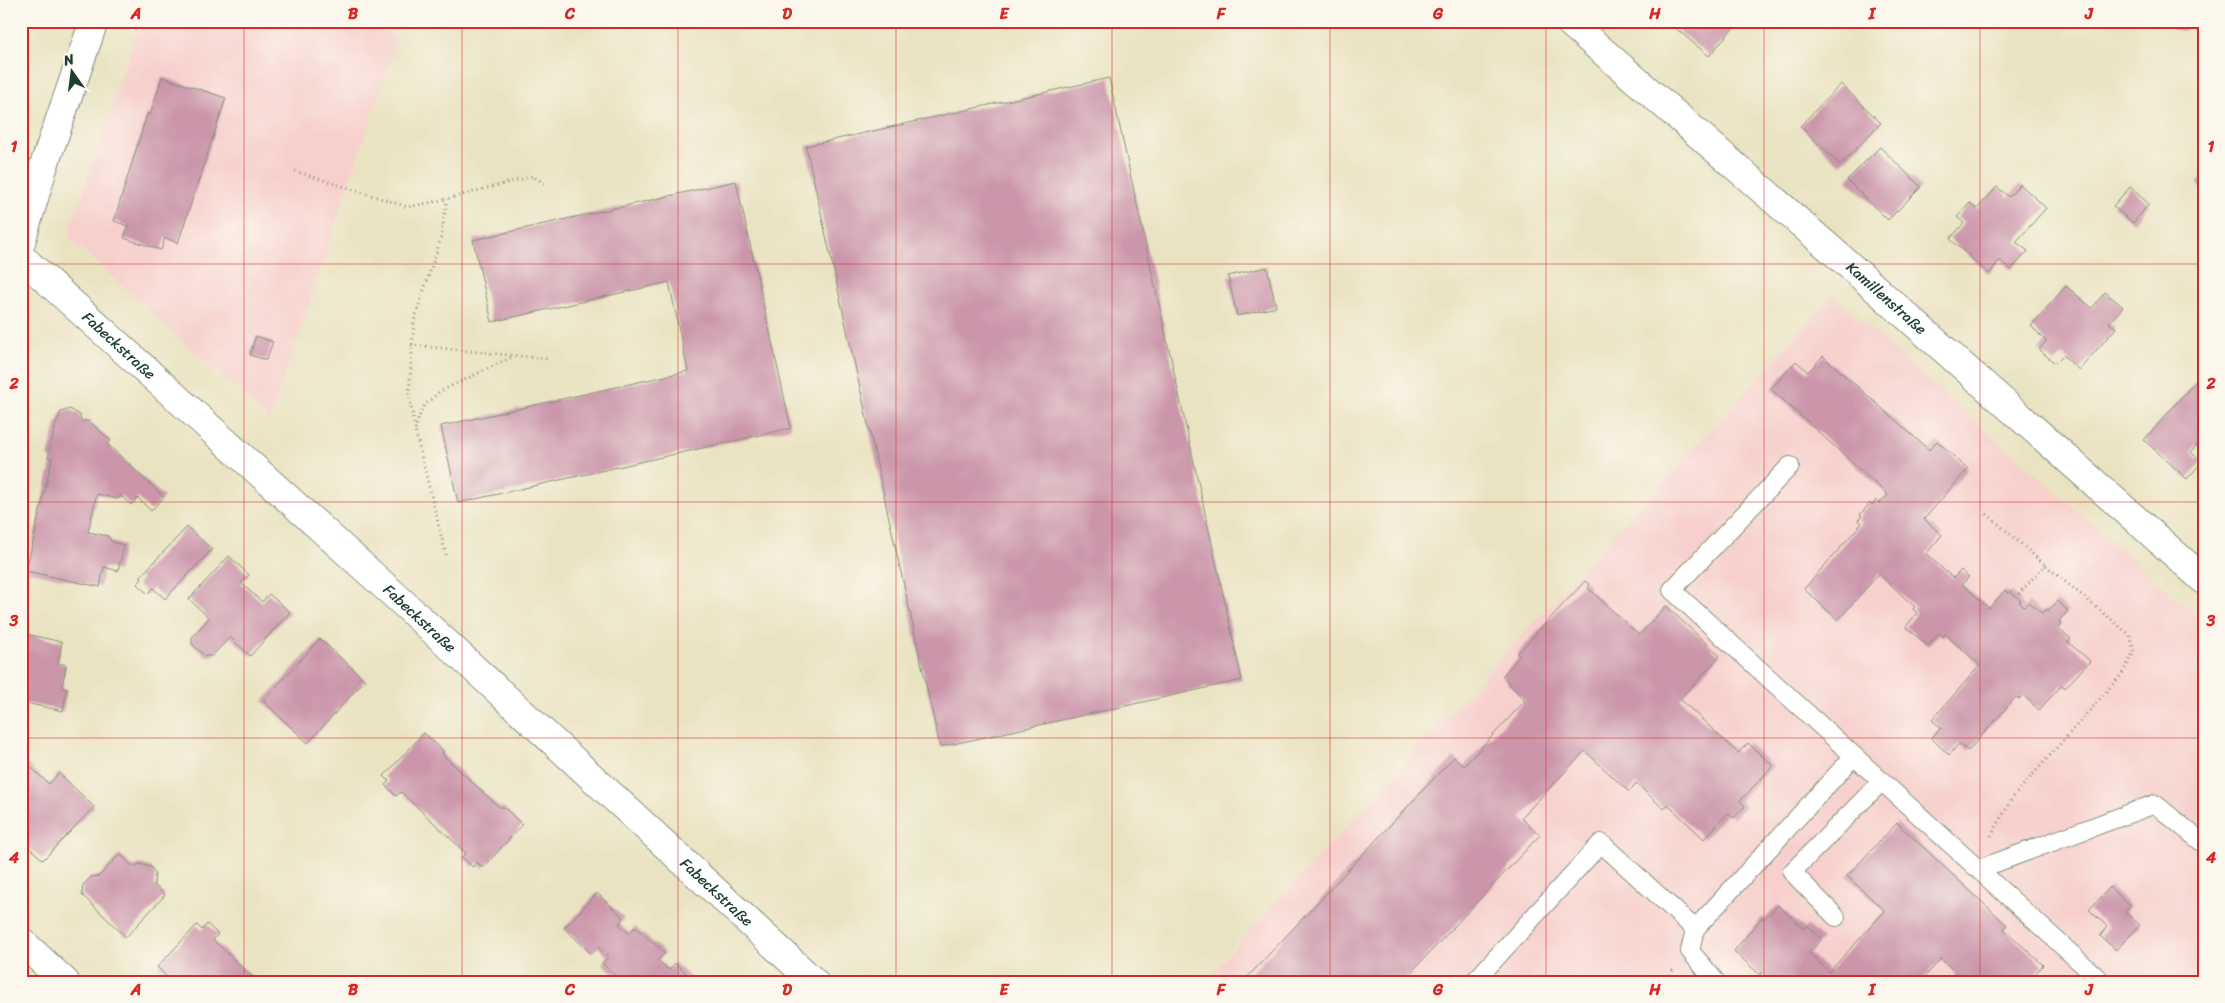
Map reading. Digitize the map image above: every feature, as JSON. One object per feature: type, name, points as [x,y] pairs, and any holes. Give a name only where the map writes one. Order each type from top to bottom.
[{"type":"street","points":[[21,242],[94,21]]},
{"type":"street","name":"Kamillenstraße","points":[[1568,21],[1850,266],[2204,580]]},
{"type":"street","name":"Fabeckstraße","points":[[21,257],[390,591],[814,982]]},
{"type":"street","points":[[21,941],[65,982]]},
{"type":"lane","points":[[1790,466],[1672,590],[2102,982]]},
{"type":"lane","points":[[1716,982],[1690,951],[1695,929],[1854,756]]},
{"type":"lane","points":[[1836,917],[1792,872],[1882,781]]},
{"type":"lane","points":[[1979,870],[2155,804],[2204,844]]},
{"type":"lane","points":[[1474,982],[1601,843],[1695,929]]},
{"type":"path","points":[[295,171],[408,207],[447,199],[533,176],[547,185]]},
{"type":"path","points":[[446,555],[415,430],[409,394],[414,321],[441,238],[447,199]]},
{"type":"path","points":[[411,345],[548,359]]},
{"type":"path","points":[[415,430],[422,408],[439,392],[514,356]]},
{"type":"path","points":[[1979,870],[1992,834],[2013,797],[2122,674],[2134,652],[2130,635],[1987,514]]},
{"type":"path","points":[[2016,597],[2045,565]]},
{"type":"shaded area","points":[[140,21],[350,21],[398,37],[270,420],[68,237]]},
{"type":"shaded area","points":[[1833,296],[2204,622],[2204,973],[2195,982],[1204,982]]},
{"type":"building","points":[[1667,21],[1739,21],[1709,56]]},
{"type":"building","points":[[2166,21],[2204,21],[2204,36],[2192,26],[2183,31],[2172,29]]},
{"type":"building","points":[[162,77],[226,98],[178,243],[165,238],[161,250],[124,238],[128,226],[114,221],[147,114],[150,115]]},
{"type":"building","points":[[1109,78],[1242,680],[940,747],[806,146]]},
{"type":"building","points":[[1841,84],[1881,123],[1840,165],[1800,126]]},
{"type":"building","points":[[1880,147],[1921,187],[1888,220],[1847,180]]},
{"type":"building","points":[[2204,176],[2204,190],[2197,184]]},
{"type":"building","points":[[736,181],[791,428],[458,503],[441,426],[688,371],[669,282],[492,322],[473,240]]},
{"type":"building","points":[[2020,184],[2046,208],[2016,242],[2028,251],[2011,270],[2000,260],[1989,274],[1950,239],[1964,223],[1957,217],[1970,203],[1977,209],[1997,187],[2009,197]]},
{"type":"building","points":[[2130,187],[2149,204],[2133,223],[2113,206]]},
{"type":"building","points":[[1267,267],[1276,307],[1237,316],[1228,276]]},
{"type":"building","points":[[2066,286],[2092,308],[2105,292],[2123,307],[2109,323],[2116,328],[2079,370],[2063,355],[2055,363],[2039,350],[2046,341],[2031,326]]},
{"type":"building","points":[[256,336],[273,342],[266,360],[250,355]]},
{"type":"building","points":[[1823,356],[1929,450],[1937,441],[1968,469],[1924,519],[1942,535],[1926,554],[1953,578],[1961,570],[1969,577],[1962,584],[1989,608],[2005,590],[2009,594],[2010,591],[2021,601],[2019,602],[2024,607],[2029,602],[2042,613],[2046,609],[2048,611],[2057,601],[2068,611],[2059,621],[2062,623],[2058,628],[2071,639],[2068,642],[2090,661],[2065,688],[2062,685],[2039,710],[2023,695],[2019,699],[2016,697],[1968,751],[1959,744],[1949,755],[1931,738],[1941,728],[1932,720],[1980,665],[1945,634],[1943,637],[1939,633],[1928,646],[1906,627],[1917,613],[1913,609],[1915,607],[1879,574],[1838,620],[1804,589],[1862,523],[1858,520],[1862,516],[1860,515],[1870,503],[1872,505],[1876,500],[1879,503],[1888,495],[1771,389],[1796,361],[1808,372]]},
{"type":"building","points":[[2196,381],[2204,388],[2204,444],[2201,448],[2197,445],[2191,452],[2202,462],[2187,479],[2144,440]]},
{"type":"building","points":[[70,409],[80,415],[81,421],[89,421],[111,441],[107,444],[164,497],[151,511],[138,498],[131,505],[121,496],[117,499],[97,494],[88,532],[108,536],[112,542],[124,545],[118,571],[104,567],[100,587],[26,571],[52,459],[48,457],[56,424],[61,412]]},
{"type":"building","points":[[187,527],[212,549],[165,599],[153,588],[148,594],[137,584],[142,579],[140,577]]},
{"type":"building","points":[[229,556],[249,575],[241,583],[262,602],[269,594],[290,612],[250,656],[230,637],[212,656],[205,656],[192,644],[192,637],[209,618],[189,599]]},
{"type":"building","points":[[1585,581],[1590,585],[1588,588],[1639,635],[1666,606],[1720,656],[1680,699],[1738,753],[1748,743],[1773,766],[1740,801],[1745,806],[1734,818],[1728,813],[1704,839],[1668,805],[1664,809],[1636,783],[1629,792],[1585,751],[1521,818],[1540,835],[1402,982],[1243,982],[1454,757],[1464,766],[1525,701],[1502,676],[1520,656],[1517,654]]},
{"type":"building","points":[[21,633],[62,642],[58,663],[66,665],[62,688],[67,689],[63,711],[21,702]]},
{"type":"building","points":[[320,639],[365,680],[308,743],[263,701]]},
{"type":"building","points":[[424,733],[443,751],[443,755],[499,807],[504,807],[522,825],[483,868],[477,862],[473,867],[462,857],[466,853],[401,792],[396,796],[385,785],[389,781],[384,776]]},
{"type":"building","points":[[21,758],[49,784],[59,773],[94,807],[43,860],[21,840]]},
{"type":"building","points":[[1897,823],[2007,925],[2004,929],[2043,965],[2028,982],[1959,982],[1954,976],[1956,973],[1941,959],[1920,982],[1772,982],[1762,972],[1760,975],[1734,951],[1762,917],[1764,919],[1778,905],[1804,929],[1807,925],[1822,939],[1809,953],[1829,972],[1885,911],[1847,876]]},
{"type":"building","points":[[120,854],[133,867],[140,864],[151,867],[155,874],[154,885],[165,895],[126,937],[82,895],[83,885],[91,877],[99,876]]},
{"type":"building","points":[[2110,887],[2130,906],[2125,912],[2140,925],[2116,950],[2100,936],[2108,927],[2089,910]]},
{"type":"building","points":[[597,893],[624,918],[619,924],[629,933],[635,927],[665,953],[658,960],[669,970],[675,963],[695,982],[622,982],[602,963],[608,957],[598,947],[591,953],[564,928]]},
{"type":"building","points":[[207,924],[218,934],[213,940],[258,982],[172,982],[157,967],[197,925],[202,930]]}]
